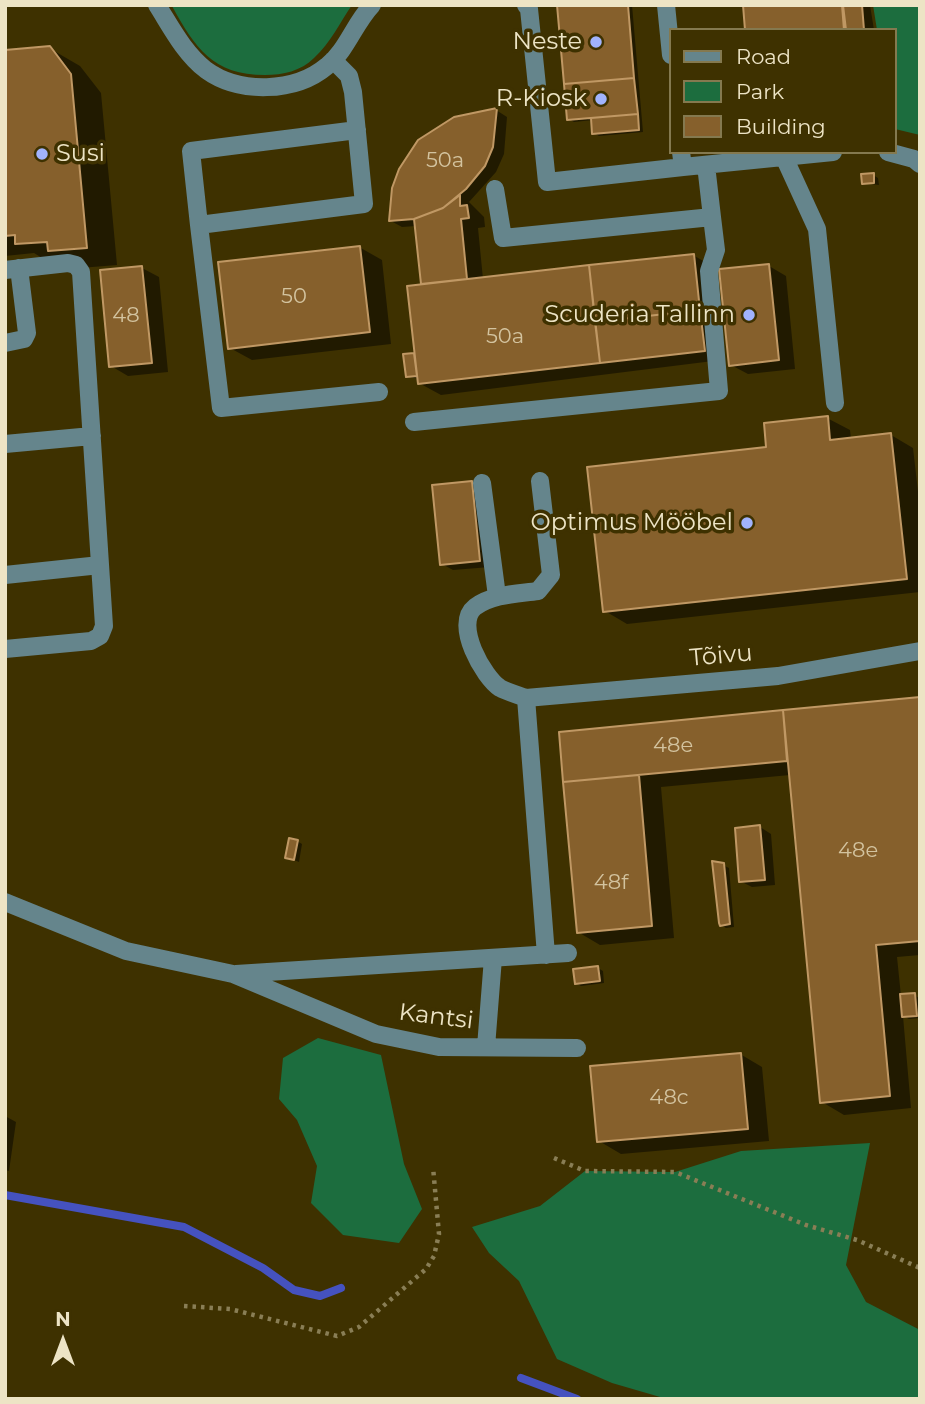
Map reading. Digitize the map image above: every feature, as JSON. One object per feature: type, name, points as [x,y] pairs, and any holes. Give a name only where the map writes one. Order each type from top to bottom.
[{"type":"street","points":[[157,5],[190,55],[206,70],[225,80],[264,87],[303,80],[333,60],[372,5]]},
{"type":"street","points":[[526,5],[529,9],[547,182],[682,160],[706,165],[813,154]]},
{"type":"street","points":[[666,5],[670,45]]},
{"type":"street","points":[[199,225],[364,204],[349,76],[333,60]]},
{"type":"street","points":[[356,130],[191,151],[221,408],[379,392]]},
{"type":"street","points":[[893,154],[917,162]]},
{"type":"street","points":[[784,157],[817,229],[835,403]]},
{"type":"street","points":[[414,422],[719,391],[709,271],[716,250],[706,165]]},
{"type":"street","points":[[495,189],[503,237],[712,218]]},
{"type":"street","points":[[5,343],[24,339],[27,333],[12,269],[68,263],[76,265],[81,272],[104,626],[100,636],[91,641],[5,649]]},
{"type":"street","points":[[5,444],[92,436]]},
{"type":"street","points":[[540,481],[551,575],[538,591],[497,596],[473,609],[465,627],[469,643],[498,687],[526,698],[546,955]]},
{"type":"street","points":[[482,483],[497,596]]},
{"type":"street","points":[[5,575],[100,565]]},
{"type":"street","name":"Tõivu","points":[[526,698],[778,676],[920,651]]},
{"type":"street","name":"Kantsi","points":[[5,902],[126,951],[233,974],[376,1034],[439,1047],[486,1047],[493,958]]},
{"type":"street","points":[[233,974],[568,953]]},
{"type":"street","points":[[486,1047],[577,1048]]},
{"type":"path","points":[[554,1158],[585,1171],[675,1172],[806,1225],[858,1240],[920,1268]]},
{"type":"path","points":[[184,1306],[230,1308],[337,1336],[359,1327],[425,1269],[434,1256],[439,1234],[433,1167]]},
{"type":"green space","points":[[352,5],[325,46],[309,62],[291,71],[265,75],[232,70],[208,56],[189,34],[172,6]]},
{"type":"green space","points":[[873,5],[920,5],[920,135],[897,129],[897,28],[877,28]]},
{"type":"green space","points":[[318,1038],[381,1055],[404,1164],[422,1209],[399,1243],[343,1235],[311,1203],[317,1166],[297,1120],[279,1099],[283,1058]]},
{"type":"green space","points":[[870,1143],[846,1265],[866,1302],[920,1330],[920,1399],[667,1399],[612,1383],[557,1359],[519,1281],[489,1253],[472,1227],[540,1206],[585,1171],[675,1172],[741,1151]]},
{"type":"building","name":"Neste","points":[[557,5],[628,5],[634,78],[564,84]]},
{"type":"building","points":[[743,5],[842,5],[844,28],[745,28]]},
{"type":"building","points":[[843,5],[862,5],[864,28],[846,28]]},
{"type":"building","name":"Susi","points":[[50,46],[71,74],[87,248],[48,251],[47,242],[15,244],[15,235],[5,236],[5,50]]},
{"type":"building","name":"R-Kiosk","points":[[634,78],[638,114],[567,120],[564,84]]},
{"type":"building","points":[[497,108],[493,147],[485,166],[466,189],[443,208],[414,219],[389,221],[392,188],[399,169],[418,140],[454,117]]},
{"type":"building","points":[[638,114],[639,130],[592,134],[591,118]]},
{"type":"building","points":[[874,173],[874,183],[862,184],[861,174]]},
{"type":"building","points":[[460,195],[460,206],[467,205],[469,218],[461,219],[467,279],[421,284],[414,219],[443,208]]},
{"type":"building","points":[[360,246],[370,332],[228,349],[218,262]]},
{"type":"building","points":[[694,254],[700,310],[595,322],[589,265]]},
{"type":"building","name":"Scuderia Tallinn","points":[[769,264],[779,360],[729,366],[719,269]]},
{"type":"building","points":[[589,265],[600,363],[418,384],[407,286]]},
{"type":"building","points":[[142,266],[152,363],[109,367],[100,270]]},
{"type":"building","points":[[700,310],[705,351],[600,363],[595,322]]},
{"type":"building","points":[[414,353],[417,376],[406,377],[403,354]]},
{"type":"building","name":"Optimus Mööbel","points":[[828,416],[830,440],[891,433],[907,579],[603,612],[587,467],[766,447],[764,423]]},
{"type":"building","points":[[472,481],[480,561],[440,565],[432,485]]},
{"type":"building","points":[[920,697],[920,941],[876,945],[890,1096],[820,1103],[783,710]]},
{"type":"building","points":[[783,710],[787,761],[563,782],[559,732]]},
{"type":"building","points":[[639,775],[652,926],[577,933],[563,782]]},
{"type":"building","points":[[760,825],[765,880],[739,882],[735,828]]},
{"type":"building","points":[[289,838],[298,840],[294,860],[285,858]]},
{"type":"building","points":[[712,861],[724,863],[730,924],[720,926],[719,923]]},
{"type":"building","points":[[598,966],[600,981],[575,984],[573,969]]},
{"type":"building","points":[[915,993],[917,1016],[902,1017],[900,994]]},
{"type":"building","points":[[741,1053],[748,1129],[597,1142],[590,1066]]},
{"type":"waterway","points":[[5,1195],[184,1227],[263,1268],[294,1290],[320,1296],[341,1288]]},
{"type":"waterway","points":[[521,1378],[577,1399]]},
{"type":"place","name":"Neste","points":[[596,42]]},
{"type":"place","name":"R-Kiosk","points":[[601,99]]},
{"type":"place","name":"Susi","points":[[42,154]]},
{"type":"place","name":"Scuderia Tallinn","points":[[749,315]]},
{"type":"place","name":"Optimus Mööbel","points":[[747,523]]}]
